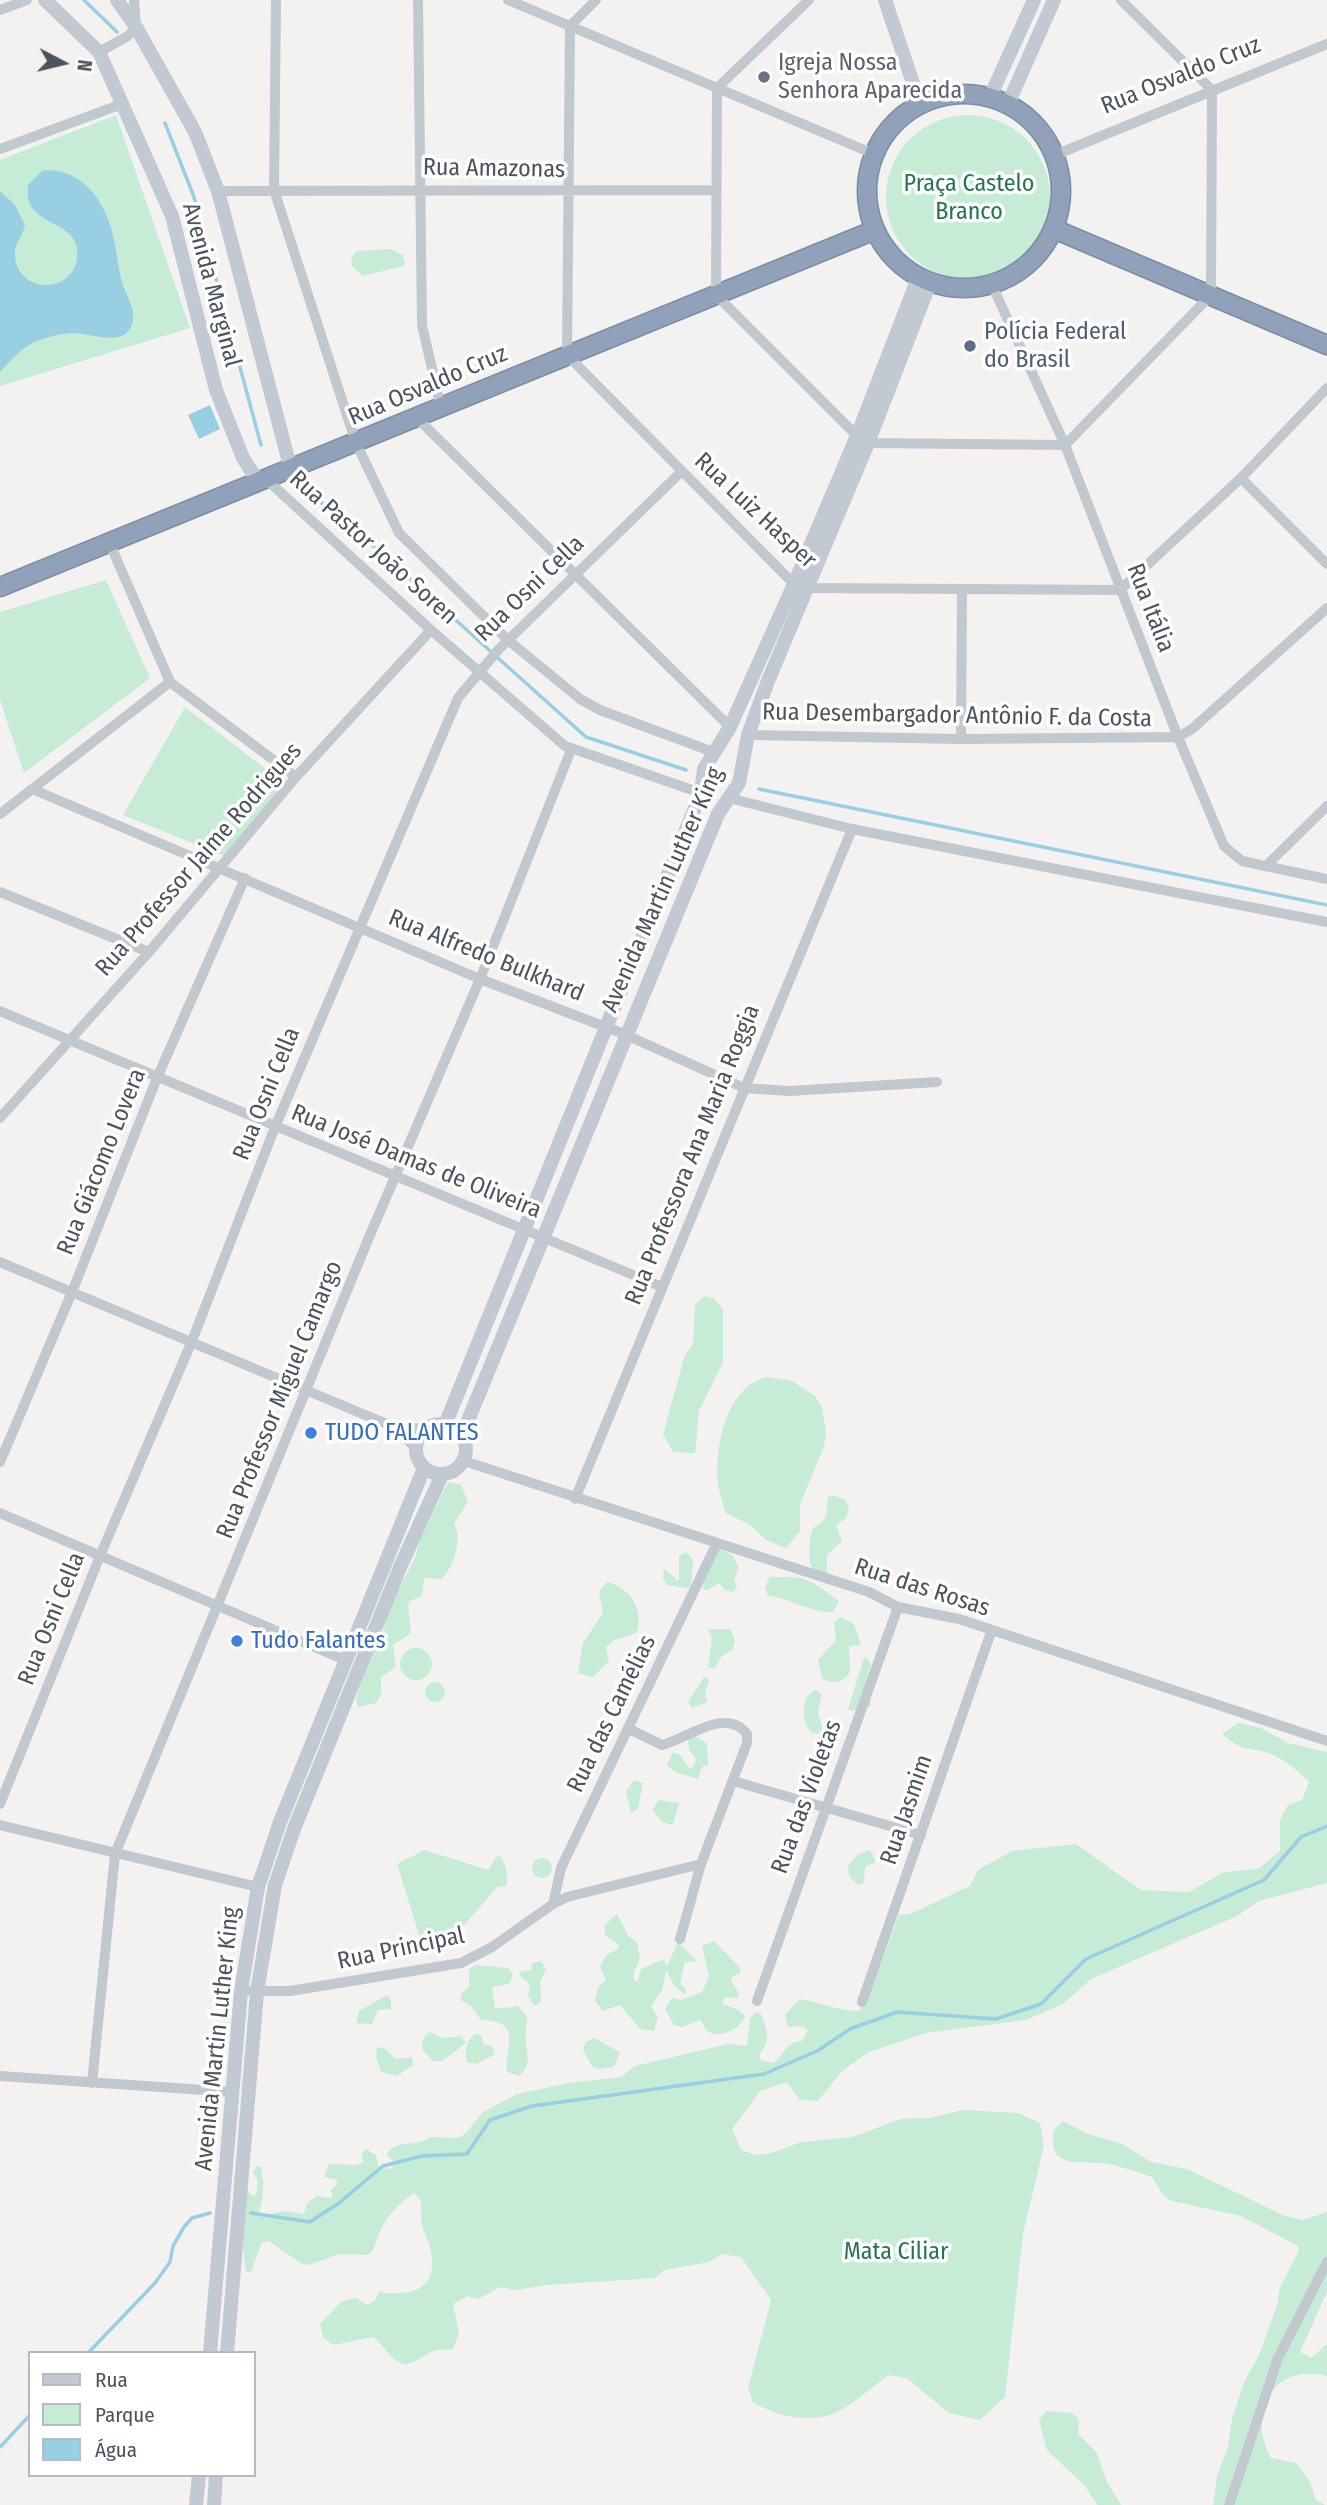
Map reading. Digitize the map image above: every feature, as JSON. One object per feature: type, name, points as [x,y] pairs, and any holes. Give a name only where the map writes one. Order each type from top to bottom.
[{"type":"highway","points":[[954,95],[990,97],[1008,104],[1035,125],[1055,155],[1061,179],[1060,205],[1054,229],[1039,253],[1025,266],[992,285],[961,289],[924,280],[893,257],[875,230],[867,192],[874,153],[901,117],[920,104],[954,95]]},
{"type":"highway","points":[[1054,229],[1327,345]]},
{"type":"highway","name":"Rua Osvaldo Cruz","points":[[0,587],[875,230]]},
{"type":"main road","name":"Avenida Marginal","points":[[45,0],[99,52],[172,216],[216,390],[243,458],[263,481]]},
{"type":"main road","name":"Avenida Marginal","points":[[117,0],[136,27],[195,132],[218,191],[290,470]]},
{"type":"main road","points":[[885,0],[920,104]]},
{"type":"main road","points":[[990,97],[1034,0]]},
{"type":"main road","points":[[1008,104],[1054,0]]},
{"type":"main road","name":"Avenida Martin Luther King","points":[[462,1435],[676,911],[718,814],[739,783],[748,735],[801,586],[924,280]]},
{"type":"main road","name":"Avenida Martin Luther King","points":[[445,1425],[701,793],[704,769],[730,727],[753,676],[801,586]]},
{"type":"main road","points":[[753,676],[768,681]]},
{"type":"main road","points":[[716,753],[730,755],[741,764]]},
{"type":"main road","points":[[701,793],[714,798],[729,798]]},
{"type":"main road","points":[[657,902],[676,911]]},
{"type":"main road","points":[[445,1425],[462,1435],[466,1452],[464,1461],[458,1468],[442,1475],[424,1468],[416,1448],[426,1429],[445,1425]]},
{"type":"main road","name":"Avenida Martin Luther King","points":[[210,2351],[241,1991],[258,1887],[280,1822],[424,1468]]},
{"type":"main road","name":"Avenida Martin Luther King","points":[[227,2351],[257,1992],[275,1885],[294,1829],[401,1565],[442,1475]]},
{"type":"main road","points":[[280,1822],[294,1829]]},
{"type":"main road","points":[[196,2505],[199,2477]]},
{"type":"main road","points":[[214,2505],[216,2477]]},
{"type":"street","points":[[0,10],[27,0]]},
{"type":"street","points":[[99,52],[128,36],[136,27],[134,0]]},
{"type":"street","name":"Rua Pastor João Soren","points":[[276,0],[274,190],[356,443],[399,533],[508,640],[580,699],[600,710],[716,753]]},
{"type":"street","points":[[418,0],[418,188],[422,325],[441,408]]},
{"type":"street","points":[[508,0],[874,153]]},
{"type":"street","points":[[567,355],[570,26],[596,0]]},
{"type":"street","points":[[809,0],[717,88],[714,190],[716,295],[862,439],[1065,444],[1211,295],[1212,90],[1121,0]]},
{"type":"street","name":"Rua Osvaldo Cruz","points":[[1055,155],[1327,44]]},
{"type":"street","points":[[0,149],[122,104]]},
{"type":"street","name":"Rua Amazonas","points":[[218,191],[418,188],[714,190]]},
{"type":"street","name":"Rua Itália","points":[[992,285],[1065,444],[1178,737],[1224,846],[1242,861],[1327,879]]},
{"type":"street","name":"Rua Luiz Hasper","points":[[567,355],[801,586],[1120,590]]},
{"type":"street","points":[[1120,590],[1241,478],[1327,388]]},
{"type":"street","name":"Rua Desembargador Antônio F. da Costa","points":[[417,418],[730,727]]},
{"type":"street","name":"Rua Osni Cella","points":[[0,1804],[100,1556],[192,1341],[275,1127],[458,698],[499,649],[682,471]]},
{"type":"street","points":[[1241,478],[1327,564]]},
{"type":"street","name":"Rua Pastor João Soren","points":[[263,481],[572,750],[701,793]]},
{"type":"street","points":[[110,544],[170,681],[296,777]]},
{"type":"street","points":[[961,740],[962,590]]},
{"type":"street","name":"Rua Desembargador Antônio F. da Costa","points":[[748,735],[961,740],[1178,737],[1192,729],[1327,608]]},
{"type":"street","name":"Rua Professor Jaime Rodrigues","points":[[0,1118],[149,952],[296,777],[431,630]]},
{"type":"street","points":[[0,814],[170,681]]},
{"type":"street","name":"Rua Professor Miguel Camargo","points":[[92,2083],[115,1854],[480,979],[572,750]]},
{"type":"street","name":"Rua Alfredo Bulkhard","points":[[32,789],[480,979],[624,1034],[744,1088],[790,1091],[937,1082]]},
{"type":"street","points":[[729,798],[852,829],[1327,922]]},
{"type":"street","points":[[1267,865],[1327,806]]},
{"type":"street","name":"Rua Professora Ana Maria Roggia","points":[[575,1499],[852,829]]},
{"type":"street","name":"Rua Giácomo Lovera","points":[[0,1462],[72,1292],[157,1078],[245,878]]},
{"type":"street","points":[[0,892],[149,952]]},
{"type":"street","name":"Rua José Damas de Oliveira","points":[[0,1012],[662,1287]]},
{"type":"street","points":[[0,1262],[394,1427],[426,1429]]},
{"type":"street","points":[[394,1427],[416,1448]]},
{"type":"street","name":"Rua das Rosas","points":[[464,1461],[716,1545],[869,1592],[898,1607],[947,1616],[1327,1741]]},
{"type":"street","points":[[0,1513],[216,1608],[345,1660]]},
{"type":"street","name":"Rua das Camélias","points":[[552,1904],[561,1868],[716,1545]]},
{"type":"street","name":"Rua das Violetas","points":[[757,2001],[898,1607]]},
{"type":"street","name":"Rua Jasmim","points":[[862,2002],[991,1632]]},
{"type":"street","points":[[629,1729],[662,1745],[714,1724],[738,1726],[747,1734],[747,1743],[701,1864],[680,1939]]},
{"type":"street","points":[[733,1781],[921,1835]]},
{"type":"street","points":[[0,1825],[258,1887]]},
{"type":"street","name":"Rua Principal","points":[[241,1991],[302,1990],[461,1963],[492,1947],[552,1904],[626,1880],[701,1864]]},
{"type":"street","points":[[0,2076],[233,2092]]},
{"type":"street","points":[[1229,2505],[1278,2358],[1327,2262]]},
{"type":"green space","points":[[116,115],[190,328],[0,386],[0,160]]},
{"type":"green space","name":"Praça Castelo Branco","points":[[968,115],[999,121],[1026,139],[1044,166],[1050,197],[1044,228],[1026,255],[999,273],[968,279],[937,273],[910,255],[892,228],[886,197],[892,166],[910,139],[937,121]]},
{"type":"green space","points":[[391,249],[403,255],[403,266],[363,276],[352,266],[351,260],[356,251]]},
{"type":"green space","points":[[106,580],[150,678],[24,773],[0,700],[0,612]]},
{"type":"green space","points":[[185,707],[284,783],[224,856],[123,815]]},
{"type":"green space","points":[[705,1296],[713,1298],[723,1309],[723,1362],[699,1411],[695,1453],[673,1452],[663,1434],[685,1355],[693,1344],[695,1305]]},
{"type":"green space","points":[[767,1377],[792,1381],[815,1396],[822,1408],[826,1432],[824,1447],[800,1504],[800,1531],[786,1548],[766,1540],[749,1524],[725,1513],[717,1477],[722,1432],[734,1403],[753,1383]]},
{"type":"green space","points":[[448,1482],[461,1485],[468,1502],[454,1523],[457,1545],[453,1560],[441,1579],[424,1578],[422,1596],[410,1601],[408,1605],[411,1633],[393,1645],[396,1667],[381,1677],[381,1695],[376,1703],[358,1707],[356,1699],[362,1678],[374,1645],[384,1630],[388,1609],[415,1558],[419,1542]]},
{"type":"green space","points":[[835,1496],[845,1500],[849,1509],[846,1518],[836,1525],[842,1541],[827,1555],[827,1575],[813,1572],[809,1544],[813,1528],[826,1516],[828,1497]]},
{"type":"green space","points":[[718,1548],[732,1555],[739,1568],[734,1580],[737,1587],[733,1592],[725,1590],[719,1583],[708,1590],[703,1589],[705,1573]]},
{"type":"green space","points":[[686,1552],[693,1560],[691,1586],[687,1588],[667,1585],[663,1578],[664,1569],[679,1581],[679,1556]]},
{"type":"green space","points":[[770,1576],[806,1579],[839,1601],[833,1612],[825,1612],[768,1596],[765,1587]]},
{"type":"green space","points":[[607,1582],[622,1589],[634,1601],[639,1625],[636,1633],[615,1640],[606,1647],[609,1661],[593,1677],[578,1673],[583,1643],[603,1613],[599,1592]]},
{"type":"green space","points":[[841,1617],[854,1624],[861,1645],[849,1646],[850,1672],[847,1676],[841,1681],[830,1682],[822,1678],[818,1660],[836,1640],[834,1622]]},
{"type":"green space","points":[[708,1629],[730,1629],[735,1640],[733,1649],[721,1657],[715,1669],[708,1667],[712,1639]]},
{"type":"green space","points":[[416,1648],[427,1653],[432,1664],[427,1675],[416,1680],[405,1675],[400,1664],[405,1653]]},
{"type":"green space","points":[[867,1657],[871,1665],[863,1691],[870,1697],[871,1706],[852,1711],[848,1709],[864,1658]]},
{"type":"green space","points":[[704,1677],[709,1680],[705,1692],[707,1702],[692,1708],[688,1702]]},
{"type":"green space","points":[[431,1682],[439,1682],[445,1692],[439,1702],[431,1702],[425,1696],[425,1688]]},
{"type":"green space","points":[[815,1690],[822,1694],[818,1712],[823,1729],[820,1734],[811,1732],[804,1715],[807,1699]]},
{"type":"green space","name":"Mata Ciliar","points":[[1238,1723],[1261,1728],[1288,1743],[1327,1752],[1327,1883],[1259,1901],[1237,1916],[1091,1979],[1063,2004],[1026,2020],[926,2033],[869,2052],[842,2071],[818,2101],[800,2100],[787,2082],[760,2091],[732,2129],[741,2150],[756,2155],[772,2153],[801,2142],[853,2137],[900,2119],[929,2118],[963,2110],[1018,2113],[1040,2123],[1044,2145],[1023,2234],[1005,2397],[980,2420],[949,2413],[907,2378],[889,2375],[846,2407],[822,2417],[791,2417],[753,2402],[748,2388],[771,2300],[741,2257],[722,2254],[709,2262],[664,2270],[655,2278],[547,2285],[516,2290],[500,2287],[478,2299],[468,2296],[453,2304],[459,2333],[453,2349],[433,2351],[407,2364],[392,2357],[373,2337],[333,2345],[323,2337],[320,2324],[342,2301],[356,2298],[367,2305],[374,2301],[379,2292],[414,2291],[428,2281],[432,2261],[430,2247],[422,2226],[420,2199],[414,2193],[390,2215],[368,2255],[339,2254],[309,2265],[302,2264],[269,2241],[262,2242],[251,2272],[246,2272],[240,2225],[245,2187],[252,2196],[256,2195],[258,2181],[253,2172],[257,2166],[261,2167],[263,2179],[259,2212],[262,2216],[283,2211],[304,2214],[307,2203],[317,2196],[332,2198],[331,2190],[337,2180],[324,2177],[329,2164],[357,2165],[363,2162],[362,2152],[366,2149],[376,2155],[379,2168],[392,2169],[393,2161],[387,2155],[395,2147],[430,2137],[458,2138],[465,2134],[483,2112],[517,2094],[569,2083],[621,2077],[635,2066],[728,2044],[747,2046],[750,2018],[756,2012],[761,2014],[767,2035],[766,2044],[759,2055],[761,2060],[774,2063],[789,2046],[802,2041],[808,2030],[802,2026],[788,2027],[785,2014],[800,1999],[843,2010],[859,2011],[867,2001],[899,1915],[910,1914],[970,1886],[978,1870],[1012,1851],[1076,1844],[1141,1890],[1189,1892],[1224,1872],[1258,1869],[1280,1851],[1280,1820],[1288,1805],[1302,1800],[1309,1782],[1278,1757],[1237,1745],[1222,1734]]},
{"type":"green space","points":[[694,1735],[707,1744],[708,1765],[702,1767],[698,1779],[675,1772],[667,1765],[673,1752],[680,1755],[689,1768],[693,1767],[696,1759],[689,1750],[688,1739]]},
{"type":"green space","points":[[634,1780],[643,1783],[638,1809],[631,1813],[626,1792]]},
{"type":"green space","points":[[659,1800],[679,1803],[673,1825],[662,1822],[652,1810]]},
{"type":"green space","points":[[425,1850],[488,1870],[498,1855],[505,1864],[506,1886],[497,1887],[454,1937],[420,1938],[397,1864]]},
{"type":"green space","points":[[870,1850],[876,1862],[865,1867],[864,1883],[858,1885],[849,1876],[848,1866],[858,1854]]},
{"type":"green space","points":[[542,1858],[549,1861],[552,1868],[549,1875],[542,1878],[535,1875],[532,1868],[535,1861]]},
{"type":"green space","points":[[617,1914],[629,1937],[637,1942],[640,1959],[634,1972],[634,1981],[638,1981],[641,1969],[664,1959],[667,1966],[678,1942],[697,1961],[685,1962],[680,1983],[686,1989],[685,1995],[674,1985],[666,1970],[662,1990],[651,2006],[658,2017],[654,2031],[640,2029],[620,2005],[603,2011],[595,2001],[598,1988],[606,1979],[600,1967],[606,1955],[618,1949],[619,1945],[605,1935],[604,1926]]},
{"type":"green space","points":[[714,1941],[740,1968],[740,1973],[732,1977],[731,1981],[739,1993],[738,1998],[725,1997],[722,2004],[739,2010],[745,2016],[736,2028],[721,2034],[709,2032],[700,2020],[682,2027],[674,2025],[665,2009],[672,1998],[681,2000],[702,1992],[709,1976],[702,1946]]},
{"type":"green space","points":[[541,1961],[546,1969],[540,1982],[541,2002],[534,2006],[528,1996],[530,1984],[519,1972],[531,1970],[532,1963]]},
{"type":"green space","points":[[476,1965],[508,1968],[513,1975],[509,1984],[492,1987],[495,2009],[518,2006],[527,2017],[528,2059],[519,2076],[507,2072],[507,2030],[494,2021],[481,2020],[470,2005],[460,2000],[461,1994],[469,1987],[469,1969]]},
{"type":"green space","points":[[387,1995],[391,2000],[391,2009],[378,2010],[372,2024],[356,2023],[359,2011]]},
{"type":"green space","points":[[429,2032],[443,2038],[461,2036],[466,2043],[442,2061],[433,2061],[422,2049],[423,2039]]},
{"type":"green space","points":[[476,2034],[481,2035],[484,2045],[491,2045],[495,2054],[477,2064],[467,2062],[466,2055],[468,2042]]},
{"type":"green space","points":[[594,2038],[620,2052],[614,2067],[600,2069],[592,2066],[583,2050],[586,2042]]},
{"type":"green space","points":[[383,2047],[396,2059],[412,2057],[413,2065],[397,2076],[381,2072],[376,2057],[377,2048]]},
{"type":"green space","points":[[1063,2121],[1088,2134],[1123,2144],[1151,2162],[1187,2169],[1285,2216],[1303,2220],[1327,2212],[1327,2292],[1300,2352],[1311,2358],[1327,2344],[1327,2376],[1308,2374],[1292,2377],[1279,2384],[1269,2395],[1263,2409],[1262,2424],[1264,2441],[1271,2458],[1296,2463],[1310,2482],[1316,2500],[1325,2505],[1213,2505],[1217,2476],[1228,2447],[1232,2419],[1244,2382],[1259,2355],[1277,2306],[1280,2288],[1299,2250],[1298,2246],[1241,2216],[1172,2201],[1164,2196],[1152,2177],[1110,2164],[1065,2160],[1058,2156],[1054,2149],[1053,2139],[1056,2128]]},
{"type":"green space","points":[[1046,2411],[1072,2413],[1079,2420],[1078,2434],[1097,2453],[1106,2480],[1121,2505],[1097,2505],[1085,2486],[1047,2450],[1039,2420]]},
{"type":"water","points":[[42,171],[66,173],[87,186],[97,198],[111,228],[121,279],[133,320],[130,329],[117,337],[69,333],[37,341],[22,350],[0,372],[0,191],[15,205],[25,225],[15,251],[18,267],[24,276],[44,285],[55,284],[72,272],[77,260],[77,246],[71,236],[34,210],[29,200],[28,185]]},
{"type":"water","points":[[210,405],[220,429],[199,439],[188,415]]},
{"type":"waterway","points":[[84,0],[117,32]]},
{"type":"waterway","points":[[165,123],[194,197],[261,445]]},
{"type":"waterway","points":[[306,491],[351,526],[586,737],[686,770]]},
{"type":"waterway","points":[[759,789],[1327,905]]},
{"type":"waterway","points":[[251,2213],[310,2222],[339,2203],[383,2166],[422,2156],[467,2154],[490,2120],[532,2106],[764,2074],[817,2051],[850,2029],[897,2012],[996,2019],[1041,2004],[1086,1959],[1264,1880],[1301,1837],[1327,1826]]},
{"type":"waterway","points":[[90,2351],[155,2283],[170,2262],[173,2246],[184,2227],[192,2218],[210,2213]]},
{"type":"waterway","points":[[0,2447],[28,2417]]},
{"type":"place","name":"Igreja Nossa Senhora Aparecida","points":[[764,77]]},
{"type":"place","name":"Polícia Federal do Brasil","points":[[970,346]]},
{"type":"place","name":"TUDO FALANTES","points":[[311,1433]]},
{"type":"place","name":"Tudo Falantes","points":[[237,1641]]}]
